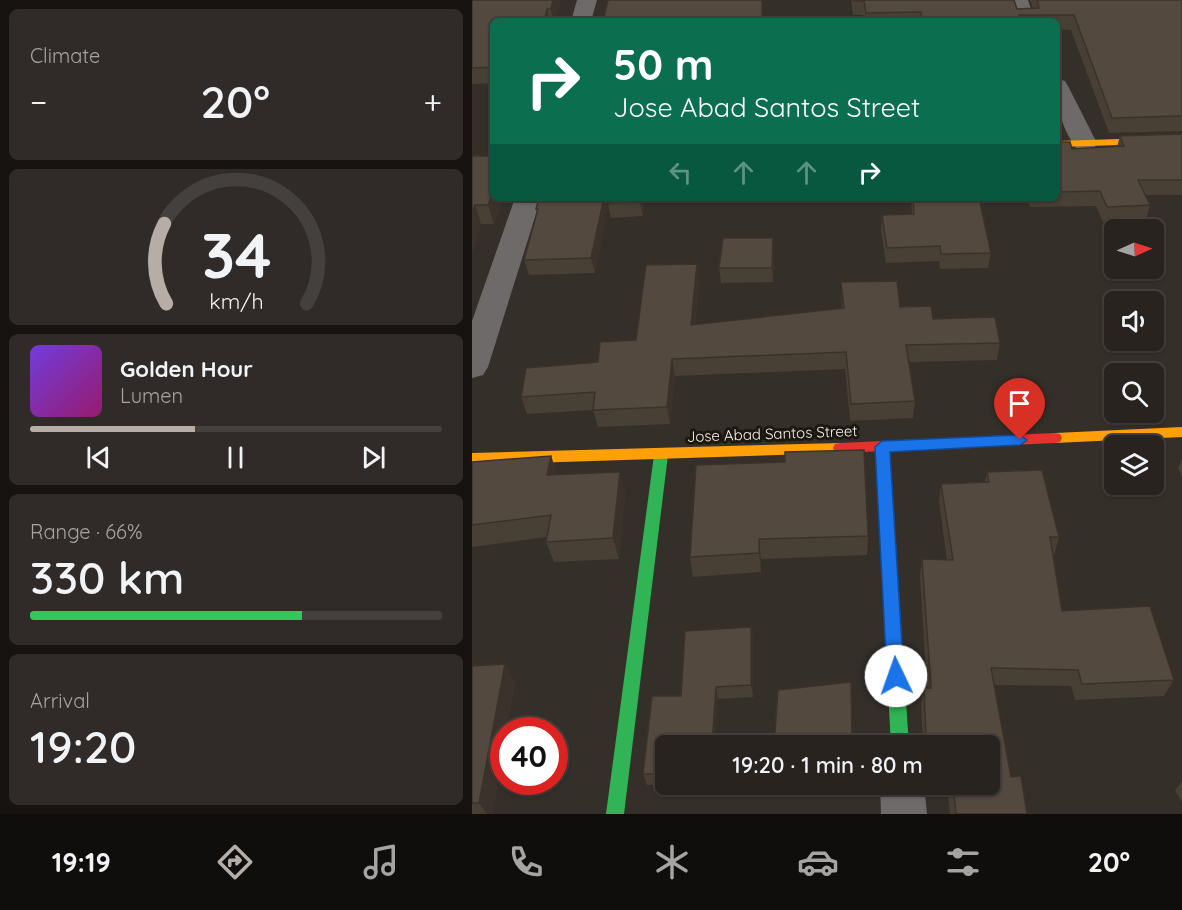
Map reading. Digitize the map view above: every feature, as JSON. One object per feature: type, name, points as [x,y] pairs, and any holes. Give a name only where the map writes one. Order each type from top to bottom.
[{"type":"street","points":[[582,18],[588,0]]},
{"type":"street","points":[[1018,0],[1024,18]]},
{"type":"street","points":[[1060,92],[1085,143]]},
{"type":"street","points":[[1060,144],[1182,140]]},
{"type":"street","points":[[472,367],[527,201]]},
{"type":"street","name":"Jose Abad Santos Street","points":[[472,459],[882,447],[1182,432]]},
{"type":"street","points":[[882,447],[899,735]]},
{"type":"street","points":[[615,814],[661,455]]},
{"type":"street","points":[[903,795],[904,814]]},
{"type":"building","points":[[472,0],[553,0],[551,9],[547,9],[545,18],[490,18],[490,67],[472,68]]},
{"type":"building","points":[[608,0],[762,0],[762,18],[604,18]]},
{"type":"building","points":[[1014,0],[1017,9],[1039,8],[1037,0],[1182,0],[1182,116],[1112,118],[1074,15],[1019,15],[1020,18],[921,18],[921,12],[866,13],[864,1],[853,1]]},
{"type":"building","points":[[1182,134],[1182,180],[1138,180],[1150,205],[1107,207],[1100,191],[1060,192],[1060,142],[1070,142],[1072,149],[1124,146],[1120,136]]},
{"type":"building","points":[[472,156],[490,156],[490,200],[488,205],[475,205],[472,214]]},
{"type":"building","points":[[538,201],[603,201],[591,258],[524,260],[538,209],[536,209]]},
{"type":"building","points":[[608,201],[640,201],[640,202],[608,203]]},
{"type":"building","points":[[913,201],[980,201],[991,253],[941,254],[940,246],[887,248],[882,215],[914,214]]},
{"type":"building","points":[[723,238],[773,238],[772,268],[719,268]]},
{"type":"building","points":[[697,264],[691,325],[844,308],[841,282],[897,281],[900,307],[931,306],[933,319],[995,317],[1000,343],[906,345],[915,401],[851,404],[846,352],[672,359],[667,407],[593,410],[595,392],[521,397],[526,368],[598,362],[600,342],[636,340],[646,265]]},
{"type":"building","points":[[864,450],[868,536],[759,539],[759,553],[690,557],[696,465],[785,462],[785,452]]},
{"type":"building","points":[[551,456],[547,475],[620,472],[613,538],[546,542],[551,515],[472,525],[472,462]]},
{"type":"building","points":[[1042,470],[1059,537],[1050,537],[1062,611],[1150,606],[1174,680],[1082,684],[1078,670],[991,668],[1011,777],[1021,776],[1027,814],[956,814],[954,795],[1000,795],[1000,735],[926,735],[924,688],[931,688],[922,559],[953,560],[941,484],[989,482],[987,472]]},
{"type":"building","points":[[751,627],[751,685],[716,687],[713,735],[655,735],[655,774],[643,774],[652,696],[681,696],[685,631]]},
{"type":"building","points":[[505,664],[495,717],[490,717],[490,744],[479,803],[472,803],[472,666]]},
{"type":"building","points":[[851,682],[852,735],[775,735],[778,690]]},
{"type":"traffic: fast","points":[[882,447],[899,735]]},
{"type":"traffic: fast","points":[[615,814],[661,455]]},
{"type":"traffic: slow","points":[[1060,144],[1182,140]]},
{"type":"traffic: slow","points":[[1055,438],[1182,432]]},
{"type":"traffic: slow","points":[[472,459],[840,448]]},
{"type":"traffic: jam","points":[[840,448],[1055,438]]},
{"type":"route","points":[[896,676],[882,447],[1020,440]]}]
